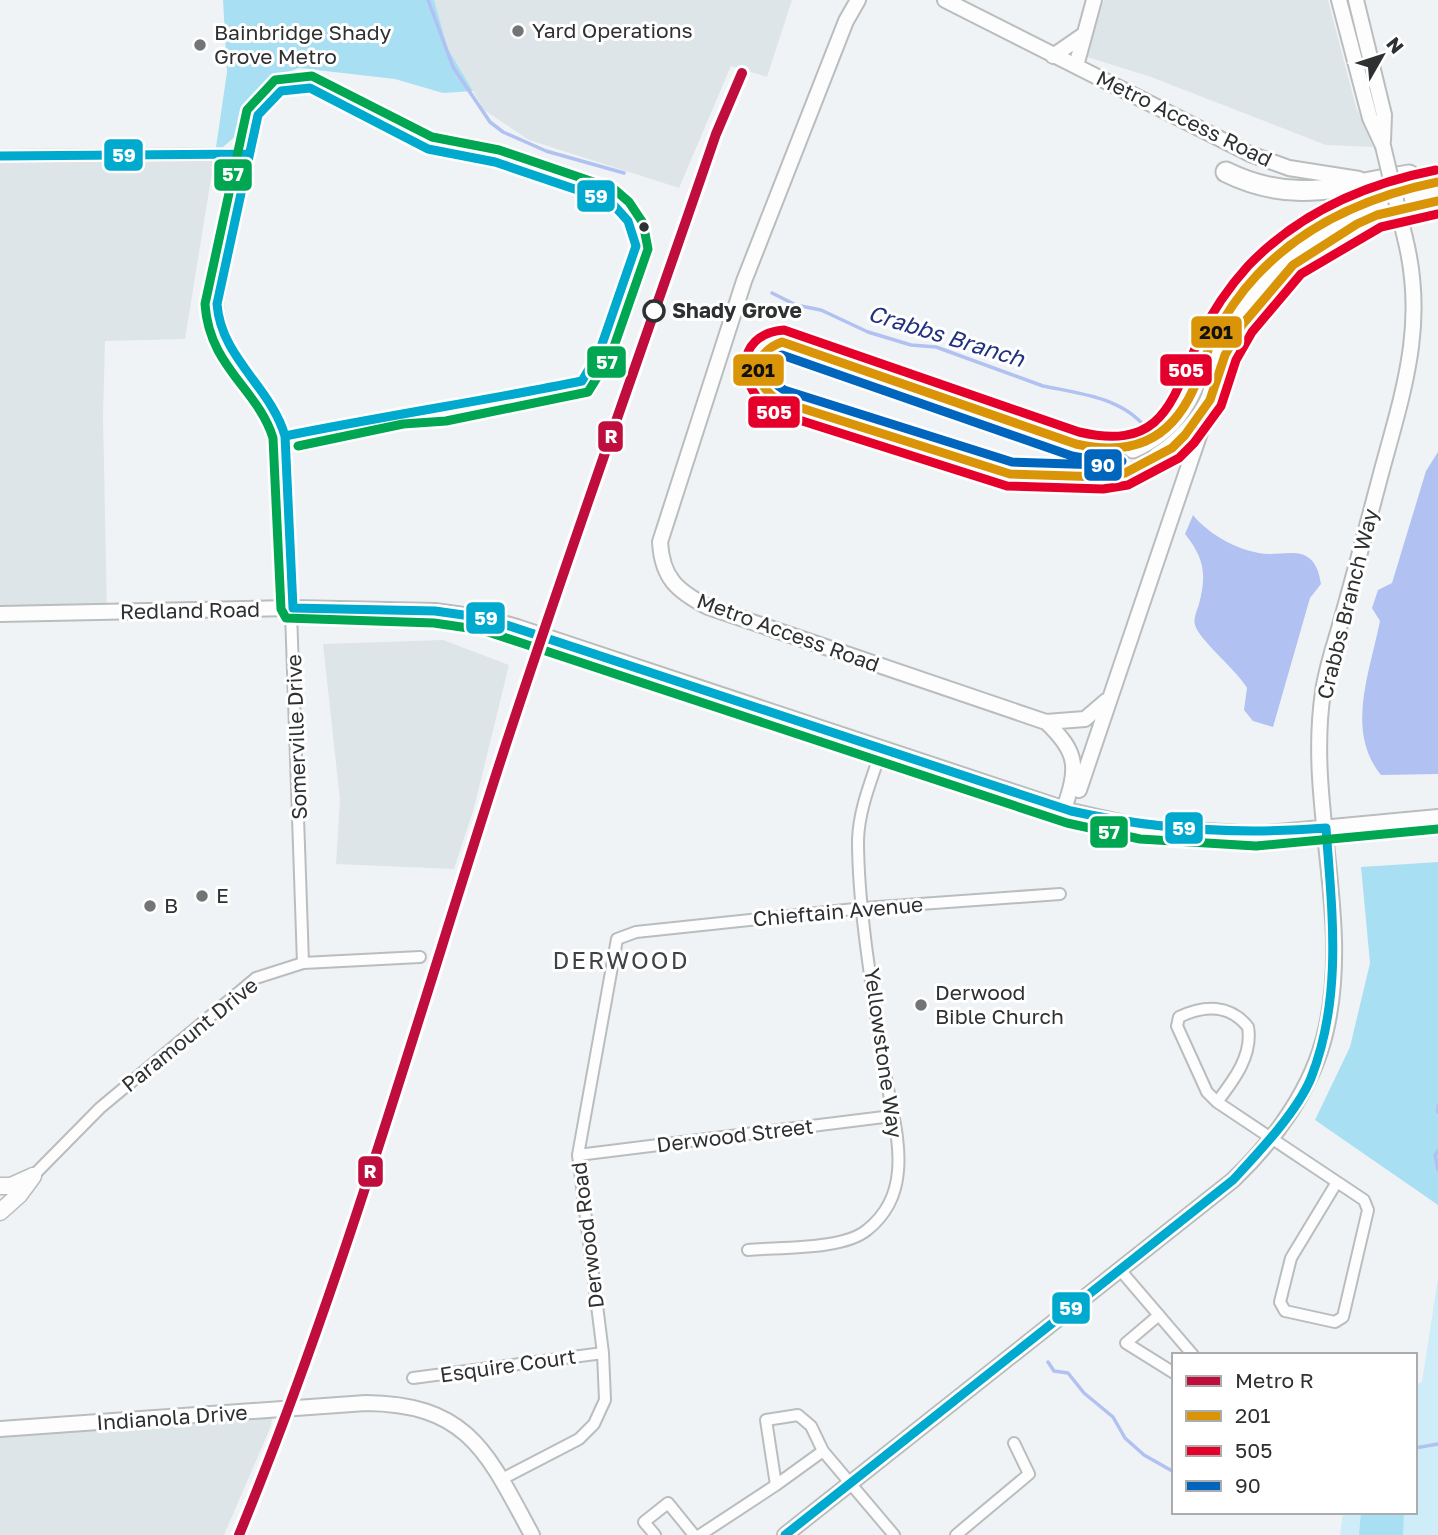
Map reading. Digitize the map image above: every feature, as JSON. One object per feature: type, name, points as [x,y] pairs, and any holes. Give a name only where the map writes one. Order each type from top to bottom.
[{"type":"highway","name":"Metro Access Road","points":[[1381,179],[1438,170]]},
{"type":"highway","points":[[1226,172],[1249,183],[1286,191],[1329,191],[1381,179]]},
{"type":"highway","points":[[1133,448],[1155,437],[1177,418],[1191,394],[1224,317],[1258,274],[1282,251],[1333,216],[1359,203],[1438,181]]},
{"type":"highway","points":[[1158,457],[1185,435],[1210,400],[1224,355],[1242,325],[1261,299],[1293,265],[1357,224],[1377,215],[1438,201]]},
{"type":"main road","name":"Metro Access Road","points":[[858,0],[846,21],[744,281],[660,542],[662,564],[671,581],[687,596],[708,607],[1046,722]]},
{"type":"main road","name":"Metro Access Road","points":[[945,0],[1052,56],[1270,162],[1331,176],[1381,179]]},
{"type":"main road","points":[[1076,66],[1082,36],[1094,0]]},
{"type":"main road","name":"Crabbs Branch Way","points":[[785,1535],[1233,1180],[1271,1139],[1310,1080],[1326,1030],[1334,984],[1326,828],[1320,770],[1323,690],[1407,376],[1414,340],[1414,288],[1405,238],[1383,146],[1370,118],[1339,0]]},
{"type":"main road","name":"Crabbs Branch Way","points":[[1356,0],[1384,115],[1383,146]]},
{"type":"main road","points":[[1052,56],[1082,36]]},
{"type":"main road","points":[[1068,810],[1111,694],[1210,400]]},
{"type":"main road","name":"Redland Road","points":[[0,614],[293,608],[435,611],[485,618],[1068,810],[1142,827],[1203,833],[1256,834],[1438,817]]},
{"type":"main road","points":[[1046,722],[1085,719],[1101,707],[1111,694]]},
{"type":"main road","points":[[1046,722],[1062,736],[1075,763],[1068,810]]},
{"type":"main road","points":[[0,1185],[11,1186],[33,1176]]},
{"type":"main road","points":[[0,1212],[19,1195],[33,1176]]},
{"type":"main road","name":"Indianola Drive","points":[[0,1429],[366,1403],[416,1407],[438,1416],[476,1442],[502,1479],[532,1535]]},
{"type":"street","name":"Somerville Drive","points":[[0,156],[247,155],[218,304],[218,318],[235,359],[280,419],[285,436],[293,608],[303,963]]},
{"type":"street","name":"Yellowstone Way","points":[[748,1250],[846,1242],[866,1231],[884,1213],[895,1191],[898,1170],[864,908],[859,829],[866,792],[882,748]]},
{"type":"street","name":"Chieftain Avenue","points":[[617,939],[636,932],[864,908],[1060,894]]},
{"type":"street","name":"Derwood Road","points":[[502,1479],[579,1439],[594,1424],[607,1387],[578,1155],[617,939]]},
{"type":"street","name":"Paramount Drive","points":[[33,1176],[100,1108],[244,985],[270,972],[303,963],[420,957]]},
{"type":"street","points":[[1217,1102],[1231,1083],[1248,1050],[1248,1027],[1229,1011],[1212,1007],[1179,1017],[1177,1026],[1207,1092],[1217,1102],[1271,1139],[1337,1182],[1364,1200],[1368,1210],[1343,1317],[1335,1322],[1285,1311],[1280,1302],[1291,1258],[1337,1182]]},
{"type":"street","name":"Derwood Street","points":[[578,1155],[892,1116]]},
{"type":"street","points":[[1121,1271],[1192,1353]]},
{"type":"street","points":[[1159,1315],[1126,1343],[1172,1372]]},
{"type":"street","name":"Esquire Court","points":[[413,1378],[603,1353]]},
{"type":"street","points":[[776,1485],[766,1420],[798,1415],[811,1426],[823,1451],[894,1535]]},
{"type":"street","points":[[956,1535],[1029,1474],[1014,1443]]},
{"type":"street","points":[[700,1535],[823,1451]]},
{"type":"street","points":[[655,1535],[644,1522],[668,1503],[694,1535]]},
{"type":"shaded area","points":[[223,0],[434,0],[448,49],[473,91],[443,93],[395,79],[299,68],[278,76],[256,103],[246,127],[215,154],[227,72]]},
{"type":"shaded area","points":[[434,0],[792,0],[767,77],[731,66],[679,188],[529,140],[484,110],[448,49]]},
{"type":"shaded area","points":[[1104,0],[1328,0],[1356,107],[1373,147],[1326,145],[1151,77],[1084,56]]},
{"type":"shaded area","points":[[215,154],[185,339],[105,341],[103,416],[107,613],[0,617],[0,156]]},
{"type":"shaded area","points":[[1438,452],[1438,774],[1381,775],[1370,758],[1364,740],[1362,720],[1366,681],[1380,621],[1372,608],[1378,590],[1392,583],[1426,471]]},
{"type":"shaded area","points":[[1193,515],[1208,530],[1238,547],[1259,553],[1301,554],[1313,562],[1317,570],[1321,584],[1310,598],[1273,727],[1253,721],[1244,710],[1247,688],[1198,632],[1195,625],[1203,575],[1200,559],[1185,534]]},
{"type":"shaded area","points":[[443,640],[509,665],[474,808],[454,869],[336,864],[340,800],[323,644]]},
{"type":"shaded area","points":[[1438,862],[1438,1205],[1315,1120],[1350,1047],[1370,963],[1361,867]]},
{"type":"shaded area","points":[[1438,1278],[1438,1535],[1340,1535],[1343,1514],[1417,1514],[1417,1384],[1422,1382]]},
{"type":"shaded area","points":[[273,1410],[271,1426],[224,1535],[0,1535],[0,1430]]},
{"type":"shaded area","points":[[1361,1514],[1404,1514],[1403,1535],[1359,1535]]},
{"type":"waterway","name":"Crabbs Branch","points":[[428,0],[453,67],[490,122],[503,132],[546,151],[624,173]]},
{"type":"waterway","name":"Crabbs Branch","points":[[772,293],[796,305],[821,310],[868,332],[911,345],[936,347],[1043,386],[1098,398],[1124,409],[1145,427]]},
{"type":"waterway","name":"Crabbs Branch","points":[[1438,1106],[1438,1112]]},
{"type":"waterway","name":"Crabbs Branch","points":[[1438,1151],[1435,1155],[1438,1170]]},
{"type":"waterway","points":[[1048,1362],[1054,1371],[1068,1373],[1084,1393],[1113,1417],[1125,1438],[1144,1455],[1172,1471]]},
{"type":"waterway","points":[[1417,1448],[1438,1444]]},
{"type":"metro line","name":"R","points":[[239,1535],[276,1442],[343,1255],[548,619],[716,134],[742,73]]},
{"type":"transit line","name":"57","points":[[298,446],[403,424],[446,421],[588,392],[611,355],[648,249],[643,223],[629,202],[614,189],[499,150],[432,137],[312,76],[275,80],[247,110],[205,304],[208,326],[215,345],[257,405],[273,438],[281,609],[286,618],[434,623],[482,630],[1067,823],[1140,839],[1256,846],[1438,829]]},
{"type":"transit line","name":"59","points":[[310,88],[428,149],[495,162],[610,201],[628,221],[636,246],[600,350],[582,381],[285,436],[269,402],[227,341],[217,304],[258,115],[281,91],[310,88]]},
{"type":"transit line","name":"59","points":[[0,156],[247,154]]},
{"type":"transit line","name":"505","points":[[1436,170],[1383,183],[1334,203],[1268,247],[1241,274],[1215,309],[1172,400],[1161,415],[1148,427],[1130,434],[1108,436],[1079,432],[784,330],[767,334],[755,341],[748,352],[747,377],[762,402],[774,412],[1007,486],[1103,489],[1128,485],[1179,458],[1194,443],[1221,406],[1236,360],[1252,332],[1301,274],[1381,227],[1438,214]]},
{"type":"transit line","name":"201","points":[[1438,182],[1388,195],[1340,214],[1318,226],[1276,257],[1257,275],[1232,306],[1212,340],[1196,384],[1183,408],[1160,433],[1130,446],[1114,448],[1076,444],[782,342],[764,354],[758,370],[760,378],[770,394],[779,401],[1010,474],[1103,477],[1125,473],[1172,448],[1185,435],[1210,400],[1225,355],[1242,325],[1293,265],[1357,224],[1377,215],[1438,201]]},
{"type":"transit line","name":"90","points":[[782,355],[1072,456],[1122,461],[1102,465],[1012,462],[784,390],[770,373],[773,360],[782,355]]},
{"type":"transit line","name":"59","points":[[285,436],[293,608],[435,611],[485,618],[1071,811],[1167,827],[1230,831],[1326,828],[1333,954],[1328,1017],[1311,1078],[1287,1118],[1233,1180],[785,1535]]},
{"type":"place","name":"Yard Operations","points":[[518,31]]},
{"type":"place","name":"Bainbridge Shady Grove Metro","points":[[200,45]]},
{"type":"place","name":"Shady Grove","points":[[654,311]]},
{"type":"place","name":"E","points":[[202,896]]},
{"type":"place","name":"B","points":[[150,906]]},
{"type":"place","name":"Derwood Bible Church","points":[[921,1005]]},
{"type":"district","name":"DERWOOD","points":[[621,961]]}]
